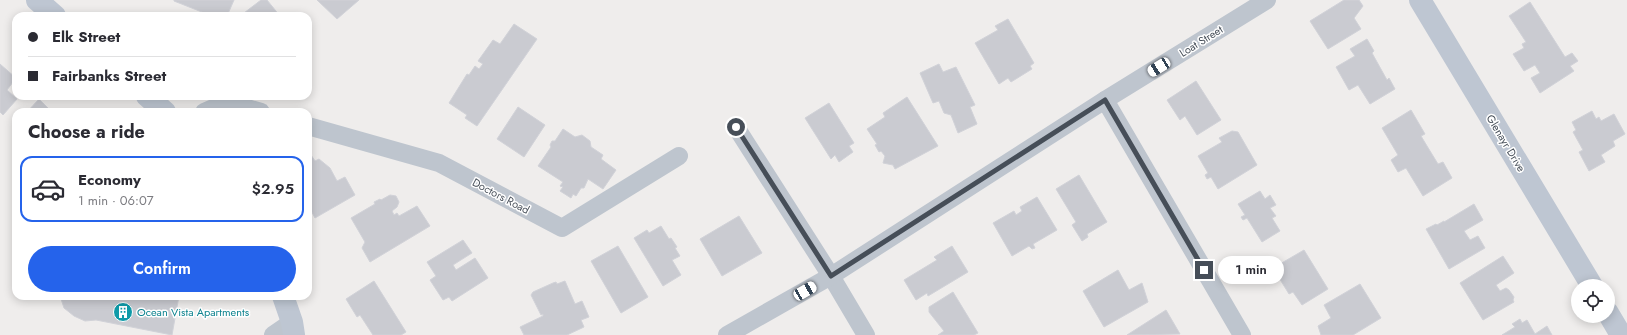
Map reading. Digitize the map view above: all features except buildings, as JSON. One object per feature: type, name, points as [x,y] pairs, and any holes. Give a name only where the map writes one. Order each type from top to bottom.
[{"type":"street","points":[[37,0],[50,12]]},
{"type":"street","name":"Loat Street","points":[[727,335],[831,276],[1105,100],[1267,0]]},
{"type":"street","name":"Glenayr Drive","points":[[1420,0],[1588,279]]},
{"type":"street","points":[[152,100],[160,108]]},
{"type":"street","points":[[1105,100],[1242,335]]},
{"type":"street","points":[[213,108],[227,102],[247,108]]},
{"type":"street","name":"Doctors Road","points":[[312,127],[439,163],[562,228],[679,156]]},
{"type":"street","points":[[736,127],[831,276],[866,335]]},
{"type":"street","points":[[273,335],[289,331],[284,300]]},
{"type":"street","points":[[1614,323],[1621,335]]},
{"type":"place","name":"Ocean Vista Apartments","points":[[123,312]]},
{"type":"route","points":[[736,127],[831,276],[1105,100],[1204,270]]}]
